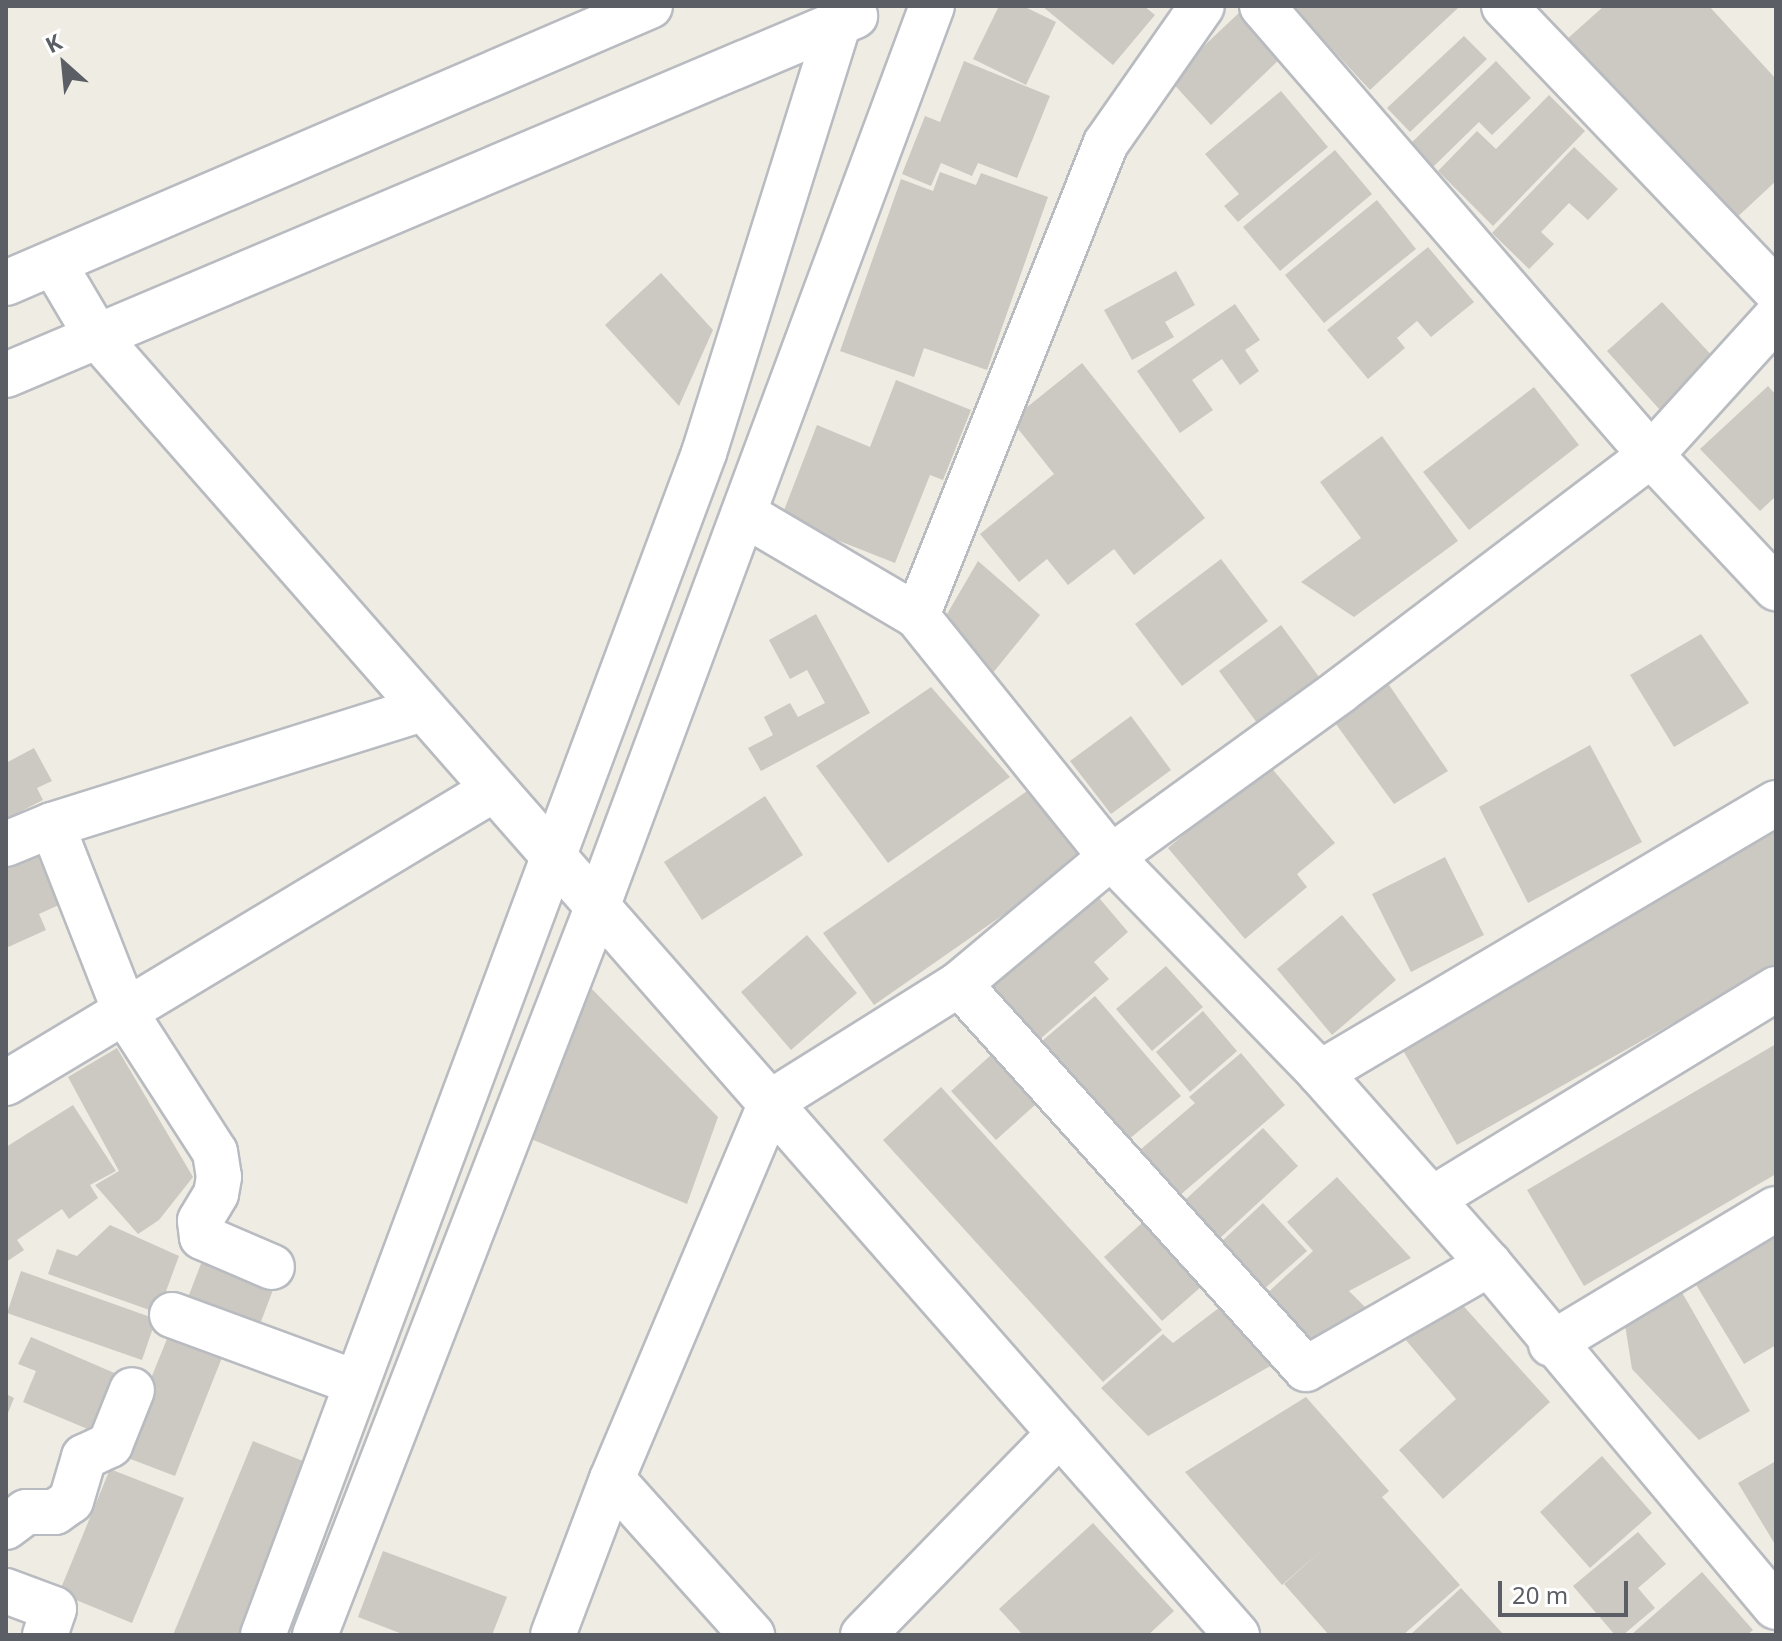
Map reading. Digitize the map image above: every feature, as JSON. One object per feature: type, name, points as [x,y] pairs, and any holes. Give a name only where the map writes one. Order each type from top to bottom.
[{"type":"street","points":[[6,283],[650,6]]},
{"type":"street","points":[[315,1635],[596,910],[932,6]]},
{"type":"street","points":[[917,616],[1106,143],[1202,6]]},
{"type":"street","points":[[1262,6],[1651,455],[1776,588]]},
{"type":"street","points":[[1504,6],[1776,291]]},
{"type":"street","points":[[6,375],[850,13]]},
{"type":"street","points":[[263,1635],[551,853],[704,453],[850,13]]},
{"type":"street","points":[[54,264],[96,335],[491,791],[551,853],[596,910],[771,1102],[1237,1635]]},
{"type":"street","points":[[553,1635],[612,1479],[771,1102],[959,984],[1111,857],[1340,691],[1651,455],[1776,317]]},
{"type":"street","points":[[744,514],[917,616],[1111,857],[1320,1073],[1432,1199],[1489,1264],[1551,1344],[1776,1607]]},
{"type":"street","points":[[6,844],[52,825],[422,709]]},
{"type":"street","points":[[6,1083],[126,1014],[491,791]]},
{"type":"street","points":[[1320,1073],[1776,803]]},
{"type":"street","points":[[52,825],[126,1014],[215,1152],[219,1177],[216,1194],[200,1221],[202,1237],[272,1267]]},
{"type":"street","points":[[959,984],[1306,1369],[1489,1264]]},
{"type":"street","points":[[1432,1199],[1776,989]]},
{"type":"street","points":[[1551,1344],[1776,1209]]},
{"type":"street","points":[[172,1315],[354,1382]]},
{"type":"street","points":[[6,1527],[26,1512],[55,1512],[71,1501],[84,1457],[110,1445],[132,1390]]},
{"type":"street","points":[[863,1635],[1060,1433]]},
{"type":"street","points":[[612,1479],[752,1635]]},
{"type":"street","points":[[6,1591],[54,1609],[45,1635]]},
{"type":"street","points":[[1761,1635],[1776,1622]]},
{"type":"building","points":[[999,6],[1023,6],[1056,22],[1026,85],[973,59]]},
{"type":"building","points":[[1042,6],[1144,6],[1155,15],[1113,65]]},
{"type":"building","points":[[1292,6],[1456,6],[1458,8],[1370,90]]},
{"type":"building","points":[[1604,6],[1709,6],[1776,79],[1776,181],[1733,221],[1566,40]]},
{"type":"building","points":[[1243,9],[1285,54],[1211,125],[1169,79]]},
{"type":"building","points":[[1464,36],[1487,59],[1410,132],[1387,108]]},
{"type":"building","points":[[964,61],[1050,96],[1017,178],[978,163],[972,176],[941,163],[931,186],[902,174],[925,116],[940,122]]},
{"type":"building","points":[[1496,61],[1531,98],[1492,135],[1479,122],[1432,168],[1410,144]]},
{"type":"building","points":[[1281,91],[1328,147],[1238,222],[1224,206],[1239,194],[1205,154]]},
{"type":"building","points":[[1549,95],[1585,131],[1493,226],[1438,171],[1477,131],[1496,149]]},
{"type":"building","points":[[1574,147],[1618,189],[1588,220],[1569,203],[1541,232],[1554,244],[1529,269],[1492,233]]},
{"type":"building","points":[[1335,150],[1372,194],[1280,271],[1243,227]]},
{"type":"building","points":[[940,172],[976,185],[981,173],[1048,197],[987,370],[924,348],[914,377],[840,351],[901,179],[933,191]]},
{"type":"building","points":[[1377,200],[1416,249],[1324,323],[1285,275]]},
{"type":"building","points":[[1428,247],[1474,302],[1431,337],[1417,321],[1397,338],[1405,348],[1368,379],[1327,330]]},
{"type":"building","points":[[1176,271],[1195,305],[1165,322],[1174,337],[1132,360],[1104,310]]},
{"type":"building","points":[[661,273],[713,330],[679,406],[605,325]]},
{"type":"building","points":[[1662,302],[1716,360],[1660,410],[1607,351]]},
{"type":"building","points":[[1235,304],[1260,340],[1245,350],[1259,371],[1240,385],[1222,359],[1192,380],[1213,410],[1180,433],[1137,371]]},
{"type":"building","points":[[1082,363],[1205,518],[1134,575],[1114,549],[1068,585],[1047,559],[1019,582],[980,534],[1054,474],[1011,420]]},
{"type":"building","points":[[896,380],[971,410],[943,480],[930,475],[895,563],[781,518],[817,425],[870,447]]},
{"type":"building","points":[[1768,386],[1776,395],[1776,496],[1760,511],[1700,449]]},
{"type":"building","points":[[1534,387],[1579,445],[1469,530],[1423,472]]},
{"type":"building","points":[[1382,436],[1458,541],[1354,617],[1301,582],[1361,538],[1320,482]]},
{"type":"building","points":[[1221,559],[1268,621],[1182,686],[1135,624]]},
{"type":"building","points":[[978,561],[1040,615],[992,674],[940,626]]},
{"type":"building","points":[[816,614],[870,713],[761,771],[748,748],[773,735],[764,717],[790,703],[798,717],[825,703],[807,670],[790,679],[769,640]]},
{"type":"building","points":[[1281,625],[1322,681],[1260,727],[1219,671]]},
{"type":"building","points":[[1701,634],[1749,703],[1674,747],[1630,675]]},
{"type":"building","points":[[1387,682],[1448,771],[1394,804],[1333,720]]},
{"type":"building","points":[[931,687],[1010,777],[888,863],[816,766]]},
{"type":"building","points":[[1131,716],[1171,770],[1111,814],[1070,761]]},
{"type":"building","points":[[1590,745],[1642,842],[1528,903],[1479,807]]},
{"type":"building","points":[[34,748],[52,781],[37,788],[43,800],[6,819],[6,763]]},
{"type":"building","points":[[1268,764],[1335,843],[1297,874],[1307,887],[1245,939],[1168,848]]},
{"type":"building","points":[[1043,780],[1093,852],[874,1005],[823,933]]},
{"type":"building","points":[[765,796],[803,855],[702,920],[664,862]]},
{"type":"building","points":[[1776,824],[1776,965],[1457,1145],[1396,1038]]},
{"type":"building","points":[[37,854],[59,905],[39,914],[46,930],[6,948],[6,868]]},
{"type":"building","points":[[1445,857],[1484,935],[1411,972],[1372,894]]},
{"type":"building","points":[[1089,886],[1128,932],[1094,962],[1109,979],[1039,1040],[984,976]]},
{"type":"building","points":[[1342,915],[1396,980],[1332,1035],[1277,969]]},
{"type":"building","points":[[807,935],[857,993],[791,1050],[741,992]]},
{"type":"building","points":[[1166,966],[1203,1007],[1152,1051],[1116,1009]]},
{"type":"building","points":[[584,981],[718,1117],[687,1204],[531,1139]]},
{"type":"building","points":[[1095,996],[1181,1096],[1128,1140],[1042,1041]]},
{"type":"building","points":[[1203,1011],[1237,1051],[1190,1092],[1156,1052]]},
{"type":"building","points":[[1776,1044],[1776,1174],[1584,1286],[1527,1190]]},
{"type":"building","points":[[1001,1046],[1045,1096],[996,1140],[951,1091]]},
{"type":"building","points":[[117,1048],[193,1177],[159,1220],[138,1234],[95,1185],[119,1171],[68,1077]]},
{"type":"building","points":[[1241,1053],[1285,1105],[1179,1196],[1140,1150],[1195,1103],[1189,1097]]},
{"type":"building","points":[[941,1087],[1162,1330],[1103,1382],[883,1140]]},
{"type":"building","points":[[73,1105],[116,1171],[90,1185],[98,1198],[69,1219],[62,1209],[17,1240],[24,1250],[6,1262],[6,1147]]},
{"type":"building","points":[[1263,1128],[1298,1166],[1219,1239],[1184,1201]]},
{"type":"building","points":[[1337,1177],[1411,1258],[1349,1291],[1367,1309],[1309,1348],[1263,1297],[1313,1251],[1287,1222]]},
{"type":"building","points":[[1263,1203],[1307,1251],[1264,1289],[1221,1242]]},
{"type":"building","points":[[1151,1215],[1210,1279],[1162,1321],[1104,1257]]},
{"type":"building","points":[[1776,1220],[1776,1345],[1744,1364],[1689,1273]]},
{"type":"building","points":[[110,1225],[179,1256],[158,1313],[48,1274],[57,1249],[77,1256]]},
{"type":"building","points":[[204,1256],[276,1282],[254,1340],[182,1313]]},
{"type":"building","points":[[21,1271],[156,1319],[142,1360],[7,1313]]},
{"type":"building","points":[[1676,1282],[1750,1411],[1699,1440],[1632,1369],[1623,1312]]},
{"type":"building","points":[[1458,1300],[1550,1402],[1443,1499],[1399,1450],[1456,1399],[1399,1332]]},
{"type":"building","points":[[1224,1304],[1279,1361],[1148,1436],[1101,1388],[1163,1334],[1173,1343]]},
{"type":"building","points":[[173,1324],[227,1345],[175,1476],[120,1455]]},
{"type":"building","points":[[31,1337],[126,1378],[102,1435],[23,1402],[36,1371],[18,1364]]},
{"type":"building","points":[[6,1394],[14,1398],[6,1418]]},
{"type":"building","points":[[1306,1397],[1389,1491],[1382,1497],[1460,1585],[1403,1635],[1329,1635],[1284,1584],[1323,1549],[1282,1585],[1185,1472]]},
{"type":"building","points":[[253,1441],[313,1465],[244,1635],[173,1635]]},
{"type":"building","points":[[1602,1456],[1652,1513],[1590,1568],[1540,1512]]},
{"type":"building","points":[[1776,1461],[1776,1546],[1738,1483]]},
{"type":"building","points":[[110,1469],[184,1498],[132,1623],[59,1593]]},
{"type":"building","points":[[1093,1523],[1174,1611],[1148,1635],[1023,1635],[999,1609]]},
{"type":"building","points":[[1638,1532],[1666,1564],[1638,1588],[1655,1608],[1623,1635],[1615,1635],[1573,1586]]},
{"type":"building","points":[[383,1551],[507,1597],[492,1635],[405,1635],[358,1617]]},
{"type":"building","points":[[1702,1572],[1753,1630],[1747,1635],[1631,1635]]},
{"type":"building","points":[[1461,1588],[1504,1635],[1410,1635]]}]
